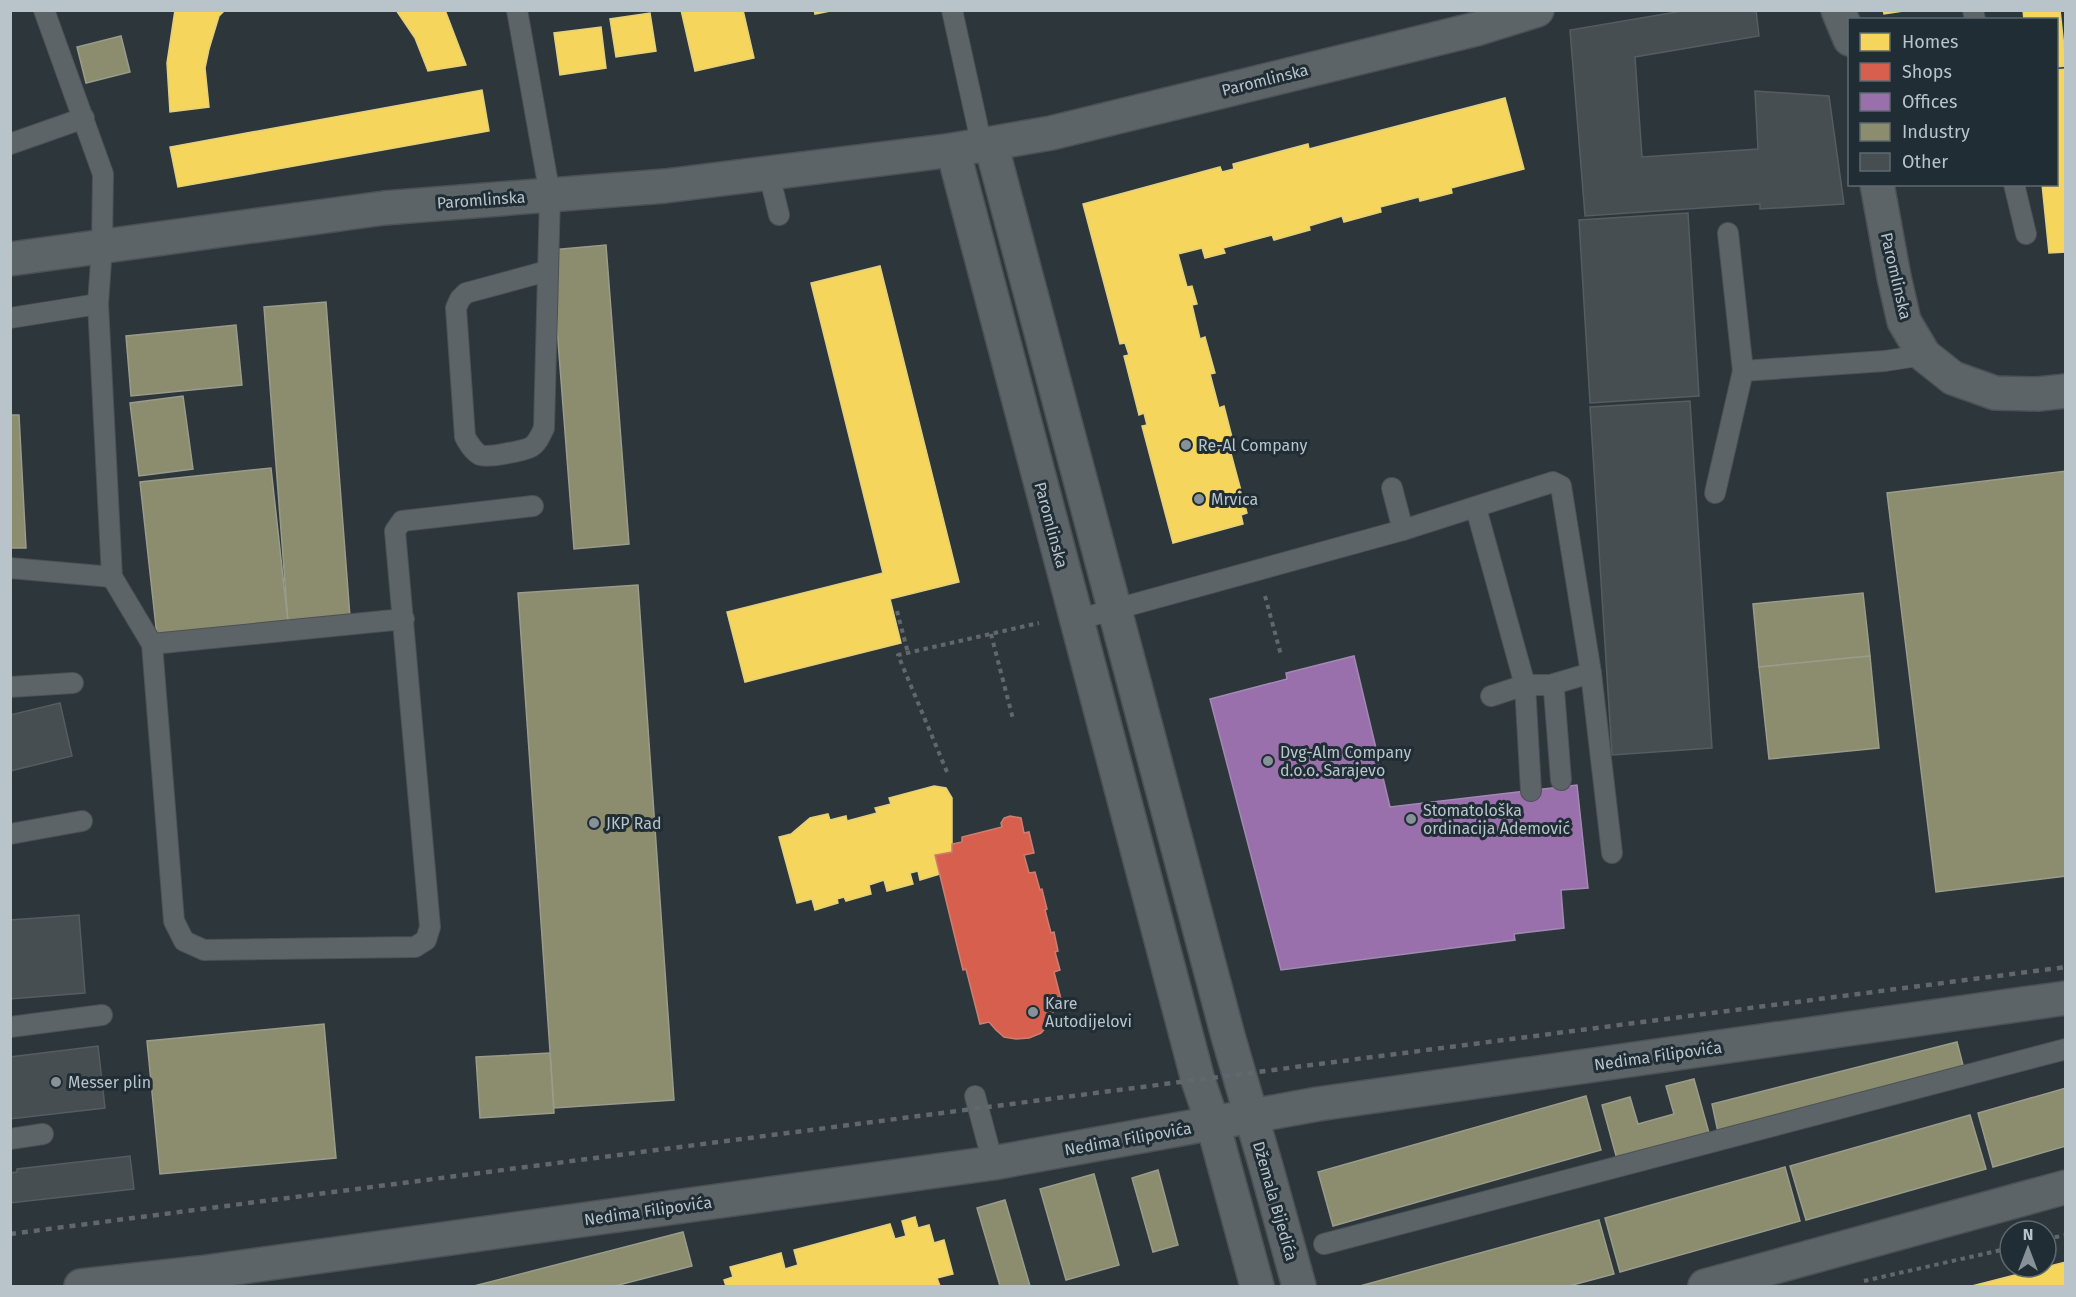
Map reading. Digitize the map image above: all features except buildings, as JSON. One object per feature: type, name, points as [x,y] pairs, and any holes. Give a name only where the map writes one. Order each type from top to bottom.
[{"type":"street","name":"Paromlinska","points":[[10,259],[384,208],[665,186],[975,147],[1051,133],[1476,29],[1491,16],[1536,10]]},
{"type":"street","points":[[1838,10],[1848,34]]},
{"type":"street","name":"Paromlinska","points":[[975,147],[1076,620]]},
{"type":"street","points":[[975,147],[1114,609],[1251,1116]]},
{"type":"street","name":"Paromlinska","points":[[1877,186],[1904,321],[1924,355],[1953,378],[1995,393],[2038,394],[2066,391]]},
{"type":"street","name":"Nedima Filipovića","points":[[1076,620],[1198,1080],[1213,1124]]},
{"type":"street","name":"Nedima Filipovića","points":[[81,1287],[199,1273],[993,1163],[1318,1104],[2066,998]]},
{"type":"street","name":"Džemala Bijedića","points":[[1251,1116],[1299,1287]]},
{"type":"street","points":[[1213,1124],[1257,1287]]},
{"type":"street","points":[[1705,1287],[2066,1187]]},
{"type":"lane","points":[[44,10],[103,174],[102,247],[98,304],[112,577],[152,644],[174,921],[184,940],[204,950],[415,947],[426,940],[430,927],[395,531],[402,521],[533,506]]},
{"type":"lane","points":[[517,10],[550,195],[544,428],[532,447],[490,457],[481,455],[473,449],[465,437],[456,308],[466,293],[547,272]]},
{"type":"lane","points":[[952,10],[975,147]]},
{"type":"lane","points":[[10,144],[84,118]]},
{"type":"lane","points":[[769,174],[778,215]]},
{"type":"lane","points":[[2014,186],[2026,234]]},
{"type":"lane","points":[[1715,493],[1743,371],[1728,233]]},
{"type":"lane","points":[[10,318],[98,304]]},
{"type":"lane","points":[[1743,371],[1885,361],[1924,355]]},
{"type":"lane","points":[[1076,620],[1403,530],[1553,482],[1561,486],[1591,673],[1612,853]]},
{"type":"lane","points":[[1392,489],[1403,530]]},
{"type":"lane","points":[[1476,508],[1525,685],[1531,791]]},
{"type":"lane","points":[[10,568],[112,577]]},
{"type":"lane","points":[[152,644],[404,619]]},
{"type":"lane","points":[[1491,696],[1525,685],[1551,685],[1591,673]]},
{"type":"lane","points":[[10,687],[73,683]]},
{"type":"lane","points":[[1551,685],[1554,690],[1561,780]]},
{"type":"lane","points":[[10,834],[82,821]]},
{"type":"lane","points":[[10,1027],[102,1015]]},
{"type":"lane","points":[[1324,1244],[2066,1049]]},
{"type":"lane","points":[[975,1096],[993,1163]]},
{"type":"lane","points":[[10,1139],[43,1134]]},
{"type":"path","points":[[1264,593],[1281,655]]},
{"type":"path","points":[[897,611],[908,653]]},
{"type":"path","points":[[946,771],[897,655],[1040,623]]},
{"type":"path","points":[[991,634],[1013,719]]},
{"type":"path","points":[[1863,1281],[1998,1251]]},
{"type":"railway","points":[[10,1234],[2066,967]]},
{"type":"place","name":"Re-Al Company","points":[[1186,445]]},
{"type":"place","name":"Mrvica","points":[[1199,499]]},
{"type":"place","name":"Dvg-Alm Company d.o.o. Sarajevo","points":[[1268,761]]},
{"type":"place","name":"Stomatološka ordinacija Ademović","points":[[1411,819]]},
{"type":"place","name":"JKP Rad","points":[[594,823]]},
{"type":"place","name":"Kare Autodijelovi","points":[[1033,1012]]},
{"type":"place","name":"Messer plin","points":[[56,1082]]}]
